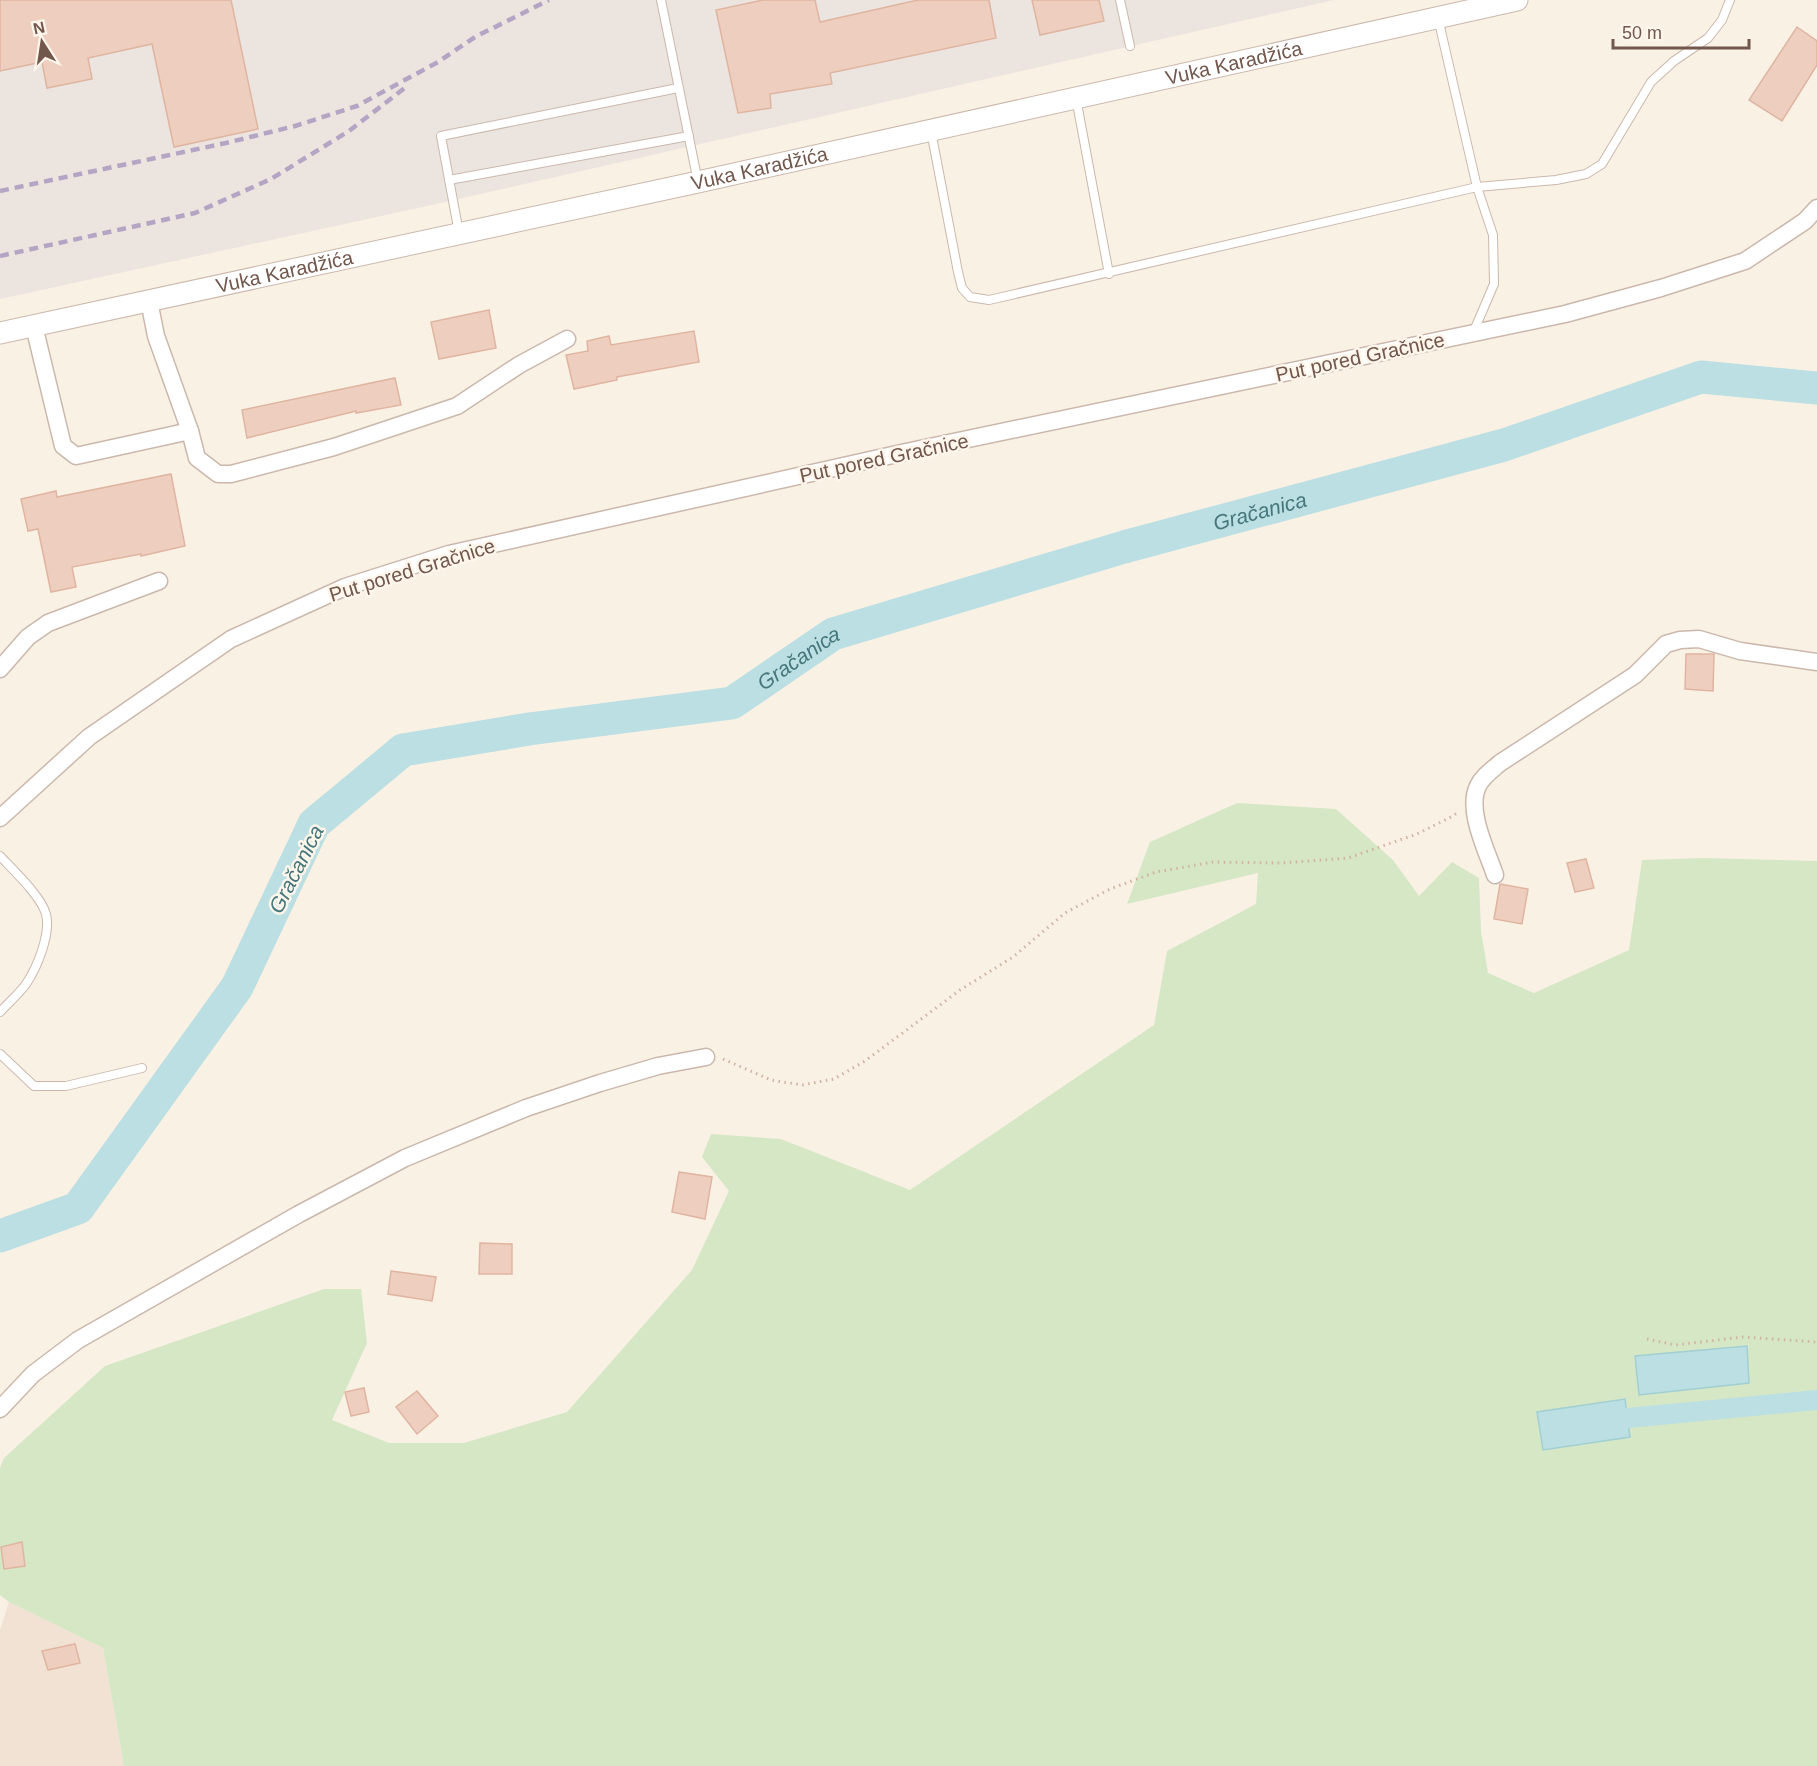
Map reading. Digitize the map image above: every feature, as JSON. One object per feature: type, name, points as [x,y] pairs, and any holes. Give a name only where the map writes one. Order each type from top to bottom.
[{"type":"street","name":"Vuka Karadžića","points":[[0,333],[698,182],[1517,0]]},
{"type":"street","name":"Put pored Gračnice","points":[[2,810],[88,737],[231,639],[345,587],[449,554],[906,452],[1565,314],[1661,288],[1745,261],[1805,221],[1817,208]]},
{"type":"street","points":[[149,301],[156,336],[190,431],[197,458],[218,474],[231,474],[334,447],[457,406],[519,365],[567,339]]},
{"type":"street","points":[[34,326],[63,446],[68,451],[76,456],[190,431]]},
{"type":"street","points":[[0,669],[28,638],[48,624],[159,581]]},
{"type":"street","points":[[1495,875],[1475,817],[1473,801],[1478,785],[1500,763],[1635,675],[1666,644],[1680,640],[1699,639],[1740,651],[1817,662]]},
{"type":"street","points":[[0,1409],[33,1374],[78,1340],[327,1199],[405,1158],[526,1108],[579,1090],[658,1066],[706,1057]]},
{"type":"lane","points":[[661,0],[698,182]]},
{"type":"lane","points":[[1120,0],[1130,46]]},
{"type":"lane","points":[[930,130],[963,288],[970,297],[989,300],[1477,186],[1556,180],[1586,174],[1602,164],[1651,82],[1674,61],[1708,38],[1722,20],[1730,0]]},
{"type":"lane","points":[[1438,18],[1477,186],[1493,235],[1494,284],[1472,334]]},
{"type":"lane","points":[[459,234],[441,136],[678,88]]},
{"type":"lane","points":[[1076,98],[1109,273]]},
{"type":"lane","points":[[449,180],[688,136]]},
{"type":"lane","points":[[0,856],[35,896],[46,913],[47,931],[42,949],[26,984],[0,1012]]},
{"type":"lane","points":[[0,1054],[34,1086],[66,1086],[142,1068]]},
{"type":"path","points":[[706,1057],[726,1059],[771,1080],[802,1085],[834,1079],[865,1061],[960,990],[1012,957],[1065,913],[1110,889],[1156,872],[1213,862],[1281,863],[1348,858],[1417,834],[1449,818],[1473,801]]},
{"type":"path","points":[[1647,1339],[1675,1345],[1743,1337],[1817,1342]]},
{"type":"shaded area","points":[[0,0],[1334,0],[436,204],[0,299]]},
{"type":"shaded area","points":[[9,1602],[103,1648],[124,1766],[0,1766],[0,1630]]},
{"type":"green space","points":[[1237,803],[1336,809],[1393,860],[1419,896],[1452,862],[1479,878],[1481,931],[1488,973],[1534,993],[1629,950],[1642,860],[1704,858],[1817,861],[1817,1766],[124,1766],[103,1648],[9,1602],[0,1595],[0,1468],[4,1458],[105,1366],[324,1289],[361,1289],[367,1343],[332,1420],[389,1443],[464,1443],[567,1412],[692,1270],[729,1191],[702,1157],[711,1134],[781,1139],[910,1190],[1154,1025],[1167,951],[1256,904],[1258,873],[1127,904],[1150,842]]},
{"type":"water","points":[[1747,1346],[1749,1383],[1639,1395],[1635,1356]]},
{"type":"water","points":[[1625,1399],[1630,1437],[1543,1450],[1537,1412]]},
{"type":"building","points":[[0,0],[231,0],[258,129],[174,147],[152,44],[88,58],[92,79],[47,88],[42,62],[0,71]]},
{"type":"building","points":[[763,0],[815,0],[820,22],[918,0],[989,0],[996,38],[830,73],[832,84],[770,94],[771,108],[738,113],[716,10]]},
{"type":"building","points":[[1032,0],[1099,0],[1104,21],[1040,35]]},
{"type":"building","points":[[1797,27],[1817,41],[1817,65],[1782,121],[1749,100]]},
{"type":"building","points":[[489,310],[496,348],[439,359],[431,322]]},
{"type":"building","points":[[694,331],[699,362],[617,377],[617,380],[574,389],[566,355],[588,351],[587,341],[609,336],[611,345]]},
{"type":"building","points":[[395,378],[401,405],[356,413],[356,411],[247,438],[242,410]]},
{"type":"building","points":[[171,474],[185,546],[72,567],[76,587],[51,592],[38,529],[28,531],[21,499],[56,491],[57,497]]},
{"type":"building","points":[[1686,654],[1714,654],[1713,691],[1685,689]]},
{"type":"building","points":[[1586,859],[1594,888],[1575,892],[1567,863]]},
{"type":"building","points":[[1500,884],[1528,889],[1522,924],[1494,919]]},
{"type":"building","points":[[679,1172],[712,1177],[705,1219],[672,1212]]},
{"type":"building","points":[[480,1243],[512,1244],[512,1274],[479,1274]]},
{"type":"building","points":[[391,1271],[436,1277],[432,1301],[388,1294]]},
{"type":"building","points":[[364,1388],[369,1412],[351,1416],[345,1392]]},
{"type":"building","points":[[417,1391],[438,1416],[417,1434],[396,1407]]},
{"type":"building","points":[[22,1542],[25,1566],[4,1569],[1,1547]]},
{"type":"building","points":[[75,1644],[80,1663],[48,1670],[42,1651]]},
{"type":"waterway","name":"Gračanica","points":[[0,1236],[78,1208],[237,987],[314,824],[403,750],[529,729],[732,703],[833,634],[1124,547],[1504,445],[1701,377],[1817,388]]},
{"type":"waterway","points":[[1628,1418],[1817,1400]]},
{"type":"railway","points":[[0,191],[226,143],[295,126],[357,106],[438,62],[475,37],[549,0]]},
{"type":"railway","points":[[0,256],[195,213],[271,179],[349,131],[406,87]]}]
